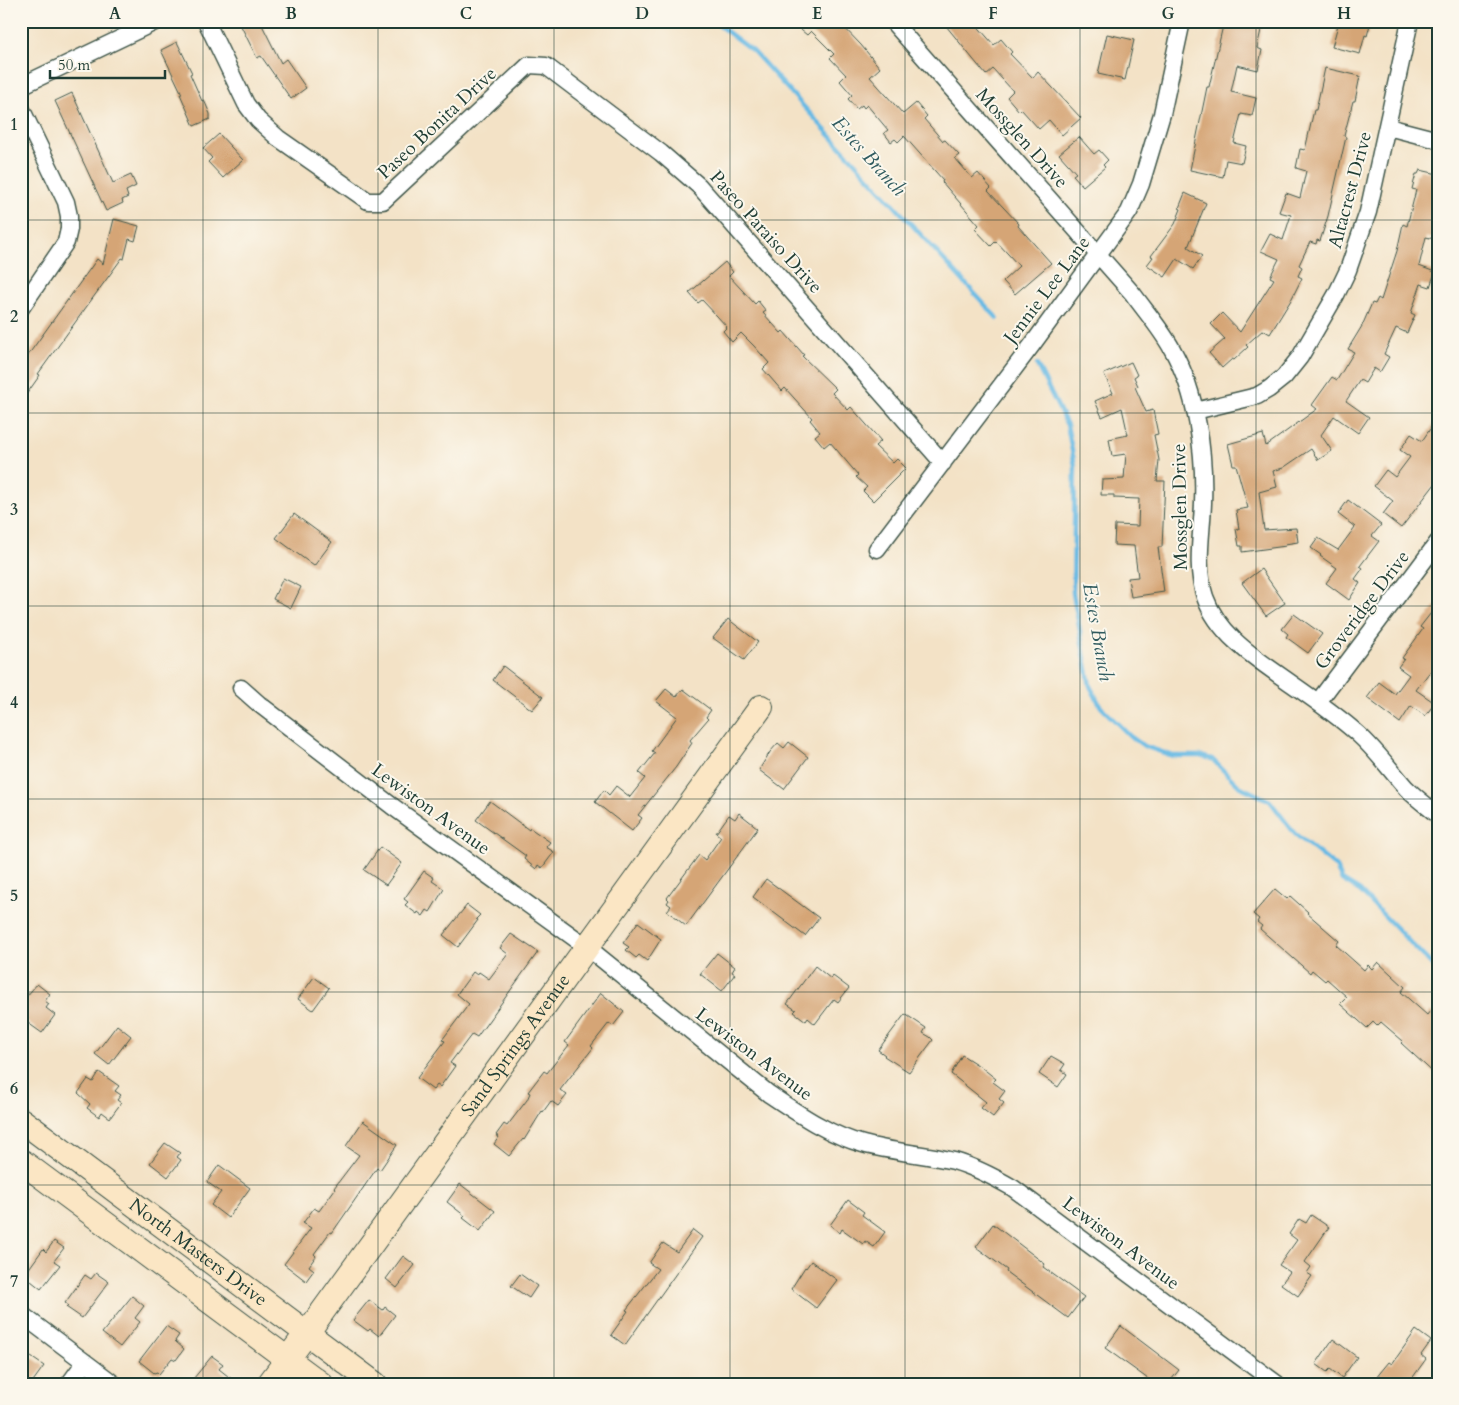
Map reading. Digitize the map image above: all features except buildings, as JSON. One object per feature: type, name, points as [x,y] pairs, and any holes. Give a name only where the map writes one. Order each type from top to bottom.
[{"type":"street","points":[[21,86],[157,21]]},
{"type":"street","name":"Paseo Bonita Drive","points":[[206,21],[246,104],[258,120],[278,138],[368,201],[383,201],[529,66]]},
{"type":"street","name":"Mossglen Drive","points":[[892,21],[1133,294],[1168,343],[1183,375],[1195,411],[1202,458],[1203,503],[1199,549],[1201,578],[1212,613],[1226,631],[1249,654],[1318,702],[1358,734],[1378,752],[1405,787],[1438,815]]},
{"type":"street","name":"Jennie Lee Lane","points":[[877,549],[944,463],[1130,212],[1162,114],[1182,21]]},
{"type":"street","name":"Altacrest Drive","points":[[1195,411],[1257,396],[1284,377],[1300,356],[1336,295],[1360,238],[1368,212],[1410,21]]},
{"type":"street","name":"Paseo Paraiso Drive","points":[[529,66],[546,66],[661,153],[699,186],[944,463]]},
{"type":"street","points":[[21,108],[66,202],[69,216],[66,242],[21,308]]},
{"type":"street","points":[[1388,128],[1438,140]]},
{"type":"street","name":"Groveridge Drive","points":[[1318,702],[1438,542]]},
{"type":"street","name":"Lewiston Avenue","points":[[241,688],[259,704],[392,806],[586,947],[769,1094],[808,1120],[840,1136],[863,1144],[954,1161],[985,1172],[1013,1188],[1277,1384]]},
{"type":"street","name":"Sand Springs Avenue","points":[[269,1384],[308,1334],[761,707]]},
{"type":"street","name":"North Masters Drive","points":[[21,1120],[375,1384]]},
{"type":"street","name":"North Masters Drive","points":[[21,1161],[321,1384]]},
{"type":"street","points":[[21,1314],[114,1384]]},
{"type":"street","points":[[69,1384],[85,1362]]},
{"type":"waterway","name":"Estes Branch","points":[[713,21],[753,51],[997,318]]},
{"type":"waterway","name":"Estes Branch","points":[[1037,365],[1067,425],[1075,466],[1073,593],[1090,686],[1101,707],[1130,736],[1144,746],[1173,756],[1200,756],[1212,759],[1239,786],[1270,801],[1295,834],[1336,867],[1342,880],[1360,891],[1438,971]]}]
